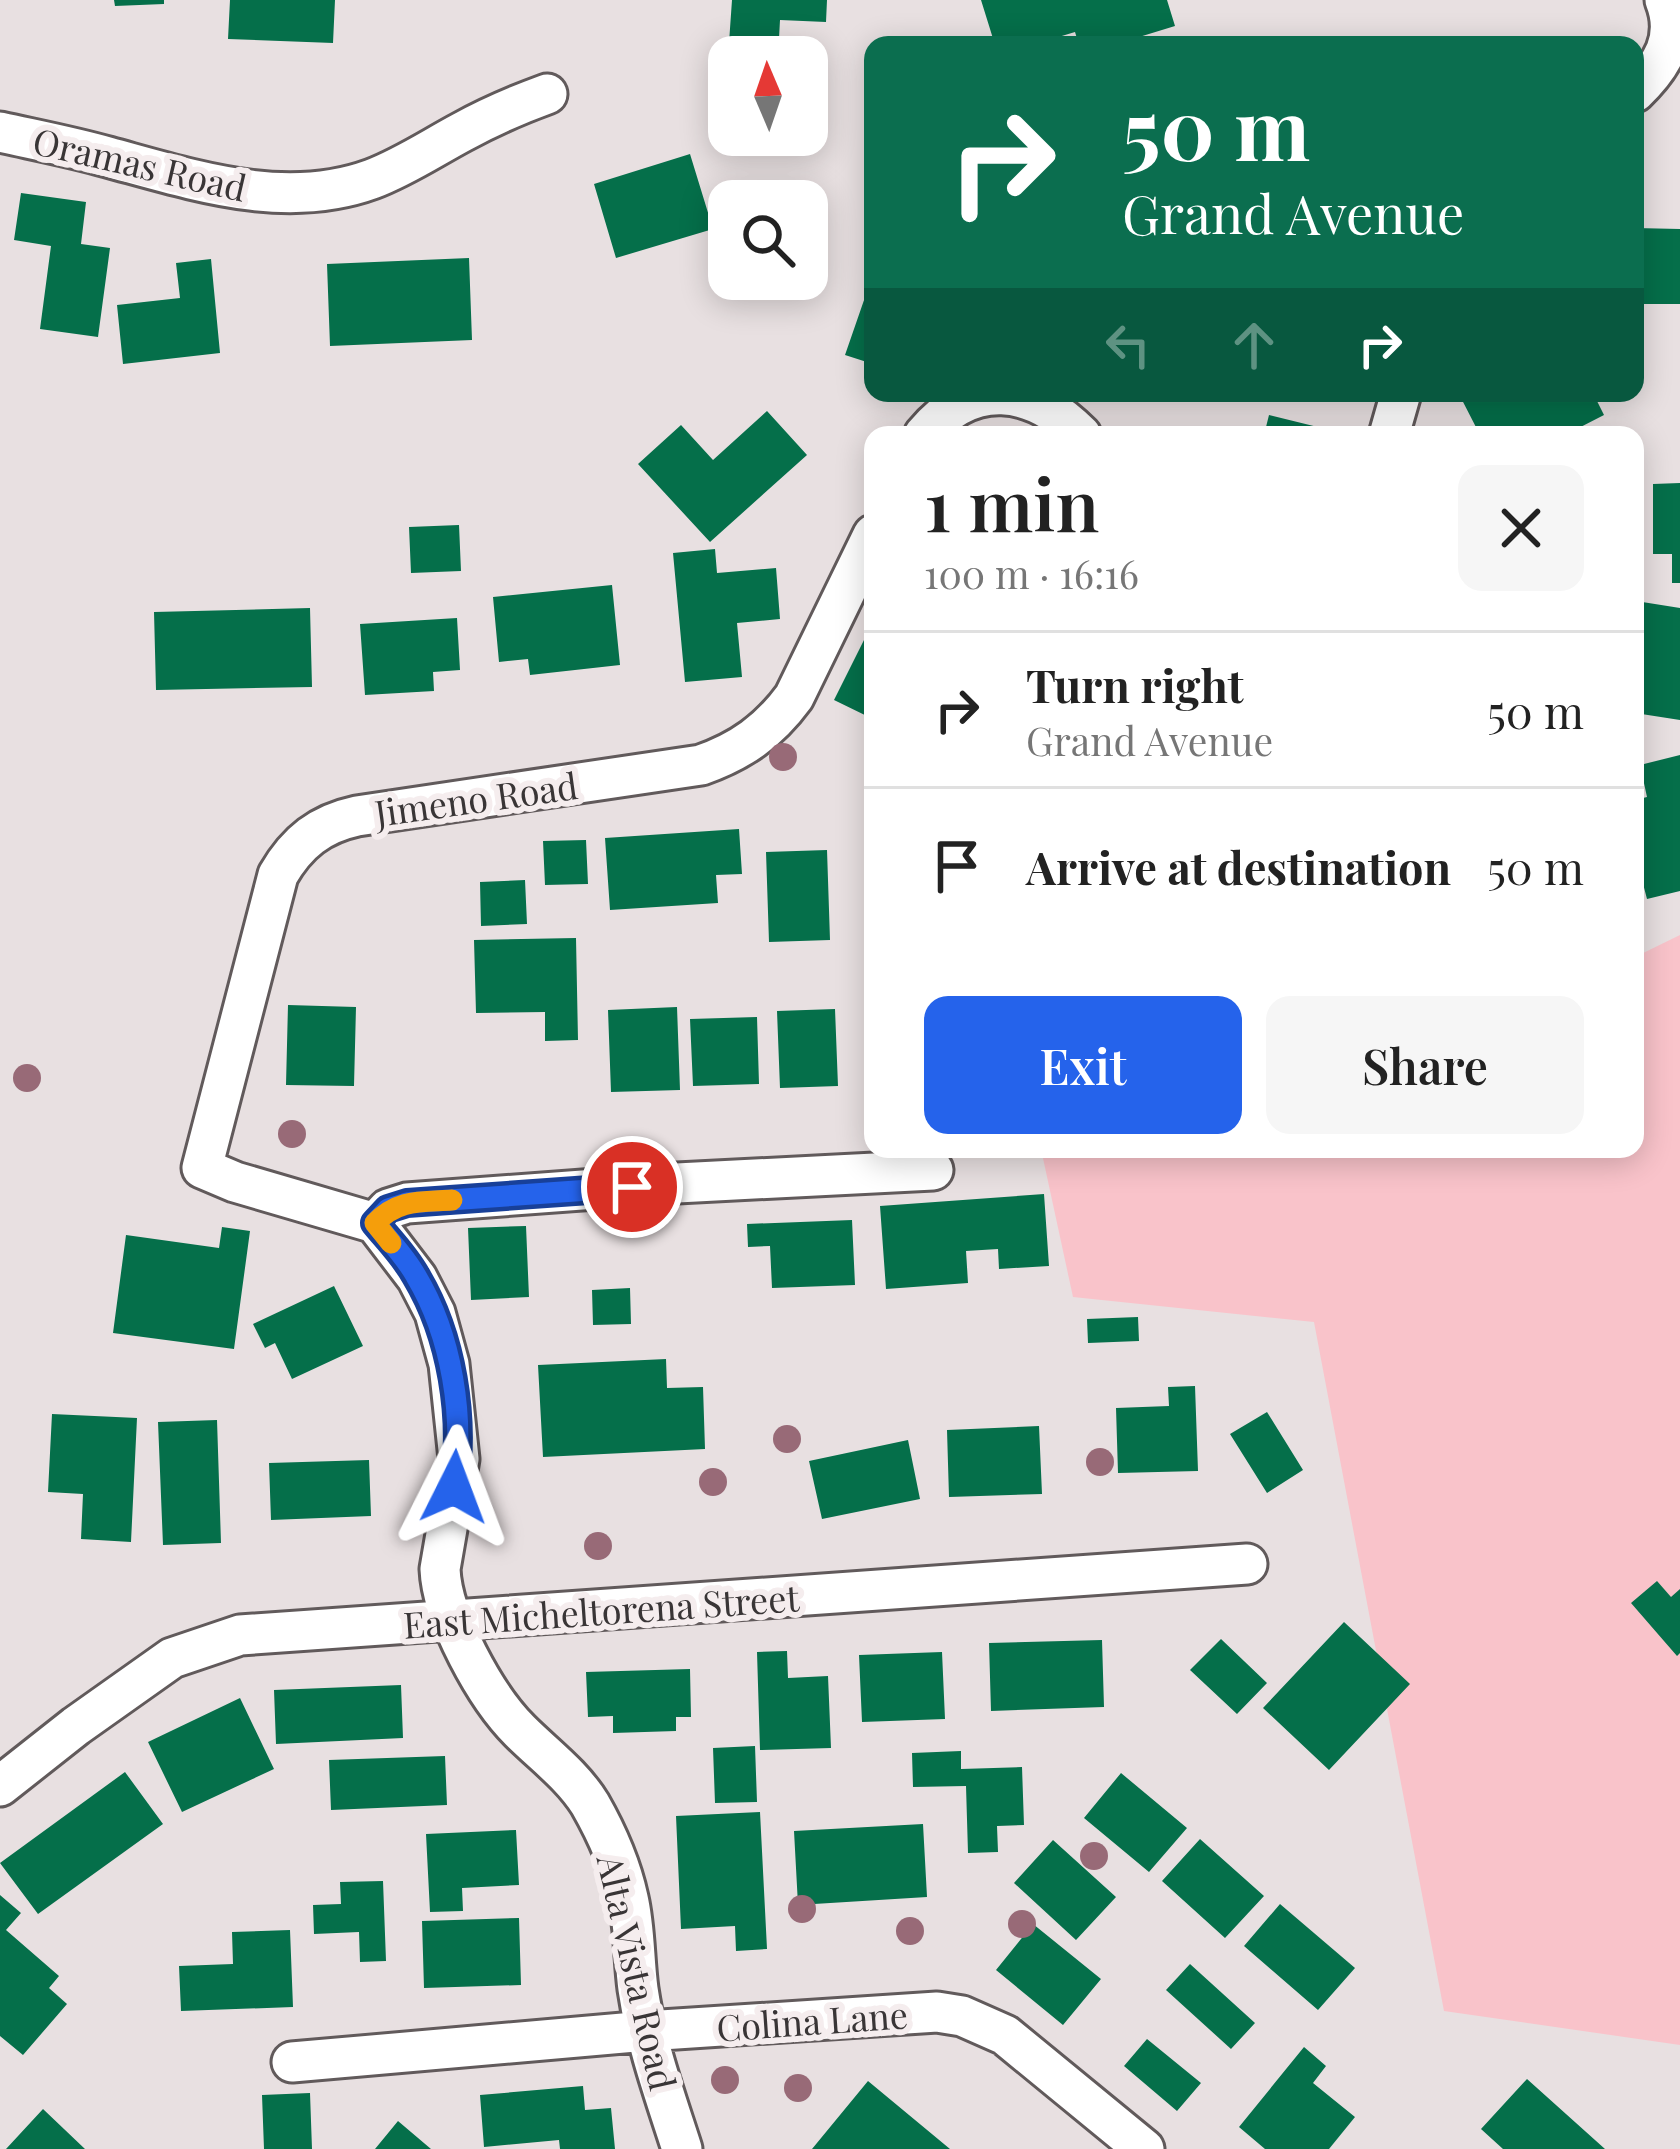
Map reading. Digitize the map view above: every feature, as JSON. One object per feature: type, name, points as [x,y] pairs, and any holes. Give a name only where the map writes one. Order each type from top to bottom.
[{"type":"street","points":[[1644,83],[1667,53],[1672,32],[1665,0]]},
{"type":"street","name":"Oramas Road","points":[[0,132],[211,184],[282,194],[369,180],[499,112],[547,94]]},
{"type":"street","points":[[931,426],[966,402]]},
{"type":"street","points":[[1038,402],[1072,426]]},
{"type":"street","name":"Jimeno Road","points":[[375,1223],[202,1168],[278,874],[302,842],[336,820],[701,765],[744,747],[794,697],[864,553]]},
{"type":"street","points":[[375,1223],[388,1209],[407,1203],[933,1169]]},
{"type":"street","name":"Alta Vista Road","points":[[375,1223],[417,1278],[435,1312],[449,1364],[459,1459],[440,1586],[451,1620],[478,1676],[499,1706],[588,1801],[609,1840],[628,1898],[646,2031],[682,2149]]},
{"type":"street","name":"East Micheltorena Street","points":[[0,1786],[172,1658],[240,1635],[1247,1564]]},
{"type":"street","name":"Colina Lane","points":[[292,2062],[913,2012],[962,2016],[1005,2036],[1144,2149]]},
{"type":"shaded area","points":[[1680,935],[1680,2045],[1444,2011],[1314,1322],[1073,1297],[1043,1158],[1644,1158],[1644,953]]},
{"type":"building","points":[[114,0],[164,0],[164,4],[115,6]]},
{"type":"building","points":[[230,0],[335,0],[333,43],[228,39]]},
{"type":"building","points":[[732,0],[827,0],[826,22],[780,20],[779,36],[729,36]]},
{"type":"building","points":[[981,0],[1167,0],[1175,26],[1142,36],[1076,36],[1075,32],[992,36]]},
{"type":"building","points":[[690,154],[708,213],[708,230],[616,258],[594,184]]},
{"type":"building","points":[[21,193],[86,202],[81,244],[110,248],[98,337],[40,329],[51,246],[14,240]]},
{"type":"building","points":[[1644,228],[1680,229],[1680,304],[1644,304]]},
{"type":"building","points":[[469,258],[472,340],[330,346],[327,264]]},
{"type":"building","points":[[211,259],[220,353],[123,364],[117,305],[180,298],[176,263]]},
{"type":"building","points":[[864,300],[864,361],[845,355]]},
{"type":"building","points":[[1463,402],[1598,402],[1604,415],[1583,426],[1475,426]]},
{"type":"building","points":[[767,411],[807,455],[710,542],[638,464],[681,425],[713,460]]},
{"type":"building","points":[[1269,415],[1314,426],[1266,426]]},
{"type":"building","points":[[1680,483],[1680,583],[1672,583],[1672,554],[1653,554],[1653,484]]},
{"type":"building","points":[[459,525],[461,571],[411,573],[409,527]]},
{"type":"building","points":[[715,549],[717,573],[776,568],[780,619],[737,623],[742,677],[685,682],[673,553]]},
{"type":"building","points":[[612,585],[620,665],[530,675],[528,659],[499,662],[493,597]]},
{"type":"building","points":[[1644,602],[1680,608],[1680,720],[1644,714]]},
{"type":"building","points":[[310,608],[312,687],[156,690],[154,612]]},
{"type":"building","points":[[457,618],[460,670],[433,672],[434,691],[365,695],[360,624]]},
{"type":"building","points":[[864,640],[864,715],[834,700]]},
{"type":"building","points":[[1680,755],[1680,891],[1647,899],[1644,888],[1644,764]]},
{"type":"building","points":[[739,829],[742,874],[716,875],[718,903],[610,910],[605,838]]},
{"type":"building","points":[[586,840],[588,884],[545,885],[543,841]]},
{"type":"building","points":[[827,850],[830,940],[769,942],[766,852]]},
{"type":"building","points":[[525,880],[527,924],[481,926],[480,882]]},
{"type":"building","points":[[576,938],[578,1040],[545,1041],[545,1012],[476,1013],[474,940]]},
{"type":"building","points":[[288,1005],[356,1007],[354,1086],[286,1085]]},
{"type":"building","points":[[677,1007],[680,1090],[611,1092],[608,1010]]},
{"type":"building","points":[[835,1009],[838,1086],[780,1088],[777,1011]]},
{"type":"building","points":[[757,1017],[759,1084],[693,1086],[690,1019]]},
{"type":"building","points":[[1044,1194],[1049,1266],[999,1269],[998,1249],[966,1251],[968,1283],[886,1289],[880,1206]]},
{"type":"building","points":[[852,1220],[855,1285],[772,1288],[770,1246],[748,1247],[747,1224]]},
{"type":"building","points":[[526,1226],[529,1297],[471,1300],[468,1228]]},
{"type":"building","points":[[222,1227],[250,1231],[234,1349],[113,1333],[126,1235],[219,1248]]},
{"type":"building","points":[[334,1286],[363,1346],[292,1379],[275,1343],[265,1348],[253,1324]]},
{"type":"building","points":[[630,1288],[631,1324],[593,1325],[592,1290]]},
{"type":"building","points":[[1138,1317],[1139,1341],[1088,1343],[1087,1319]]},
{"type":"building","points":[[666,1359],[667,1388],[703,1387],[705,1449],[543,1457],[538,1365]]},
{"type":"building","points":[[1195,1386],[1198,1471],[1118,1473],[1116,1408],[1169,1406],[1168,1387]]},
{"type":"building","points":[[1267,1412],[1303,1470],[1267,1493],[1230,1434]]},
{"type":"building","points":[[52,1414],[137,1418],[131,1542],[81,1539],[83,1494],[48,1492]]},
{"type":"building","points":[[217,1420],[221,1543],[163,1545],[158,1422]]},
{"type":"building","points":[[1039,1426],[1042,1494],[949,1497],[947,1430]]},
{"type":"building","points":[[908,1440],[920,1499],[822,1519],[809,1461]]},
{"type":"building","points":[[369,1460],[371,1516],[271,1520],[269,1463]]},
{"type":"building","points":[[1657,1581],[1671,1597],[1680,1589],[1677,1656],[1631,1603]]},
{"type":"building","points":[[1344,1622],[1410,1684],[1329,1770],[1263,1708]]},
{"type":"building","points":[[1221,1639],[1267,1683],[1237,1714],[1190,1670]]},
{"type":"building","points":[[1102,1640],[1104,1707],[991,1711],[989,1643]]},
{"type":"building","points":[[787,1651],[788,1678],[828,1676],[831,1748],[760,1750],[757,1652]]},
{"type":"building","points":[[942,1652],[945,1719],[862,1722],[859,1655]]},
{"type":"building","points":[[690,1669],[691,1717],[676,1717],[676,1731],[613,1733],[613,1716],[588,1717],[586,1672]]},
{"type":"building","points":[[401,1685],[403,1738],[276,1744],[274,1690]]},
{"type":"building","points":[[240,1698],[274,1769],[182,1812],[148,1742]]},
{"type":"building","points":[[755,1746],[757,1802],[715,1803],[713,1748]]},
{"type":"building","points":[[961,1751],[961,1769],[1022,1767],[1024,1825],[997,1826],[998,1852],[968,1853],[966,1786],[913,1787],[912,1753]]},
{"type":"building","points":[[445,1756],[447,1805],[331,1810],[329,1760]]},
{"type":"building","points":[[125,1772],[163,1824],[38,1914],[0,1863]]},
{"type":"building","points":[[1121,1773],[1187,1828],[1149,1872],[1084,1818]]},
{"type":"building","points":[[760,1812],[767,1949],[736,1951],[735,1926],[681,1929],[676,1816]]},
{"type":"building","points":[[923,1824],[927,1897],[798,1905],[794,1831]]},
{"type":"building","points":[[516,1830],[519,1885],[462,1888],[463,1911],[430,1912],[426,1834]]},
{"type":"building","points":[[1200,1839],[1264,1896],[1225,1938],[1162,1881]]},
{"type":"building","points":[[1053,1840],[1116,1897],[1076,1940],[1014,1883]]},
{"type":"building","points":[[383,1881],[386,1961],[360,1962],[359,1932],[314,1934],[313,1905],[341,1904],[340,1882]]},
{"type":"building","points":[[0,1895],[21,1913],[6,1930],[59,1976],[49,1988],[67,2004],[23,2055],[0,2036]]},
{"type":"building","points":[[1280,1904],[1355,1968],[1318,2010],[1244,1946]]},
{"type":"building","points":[[519,1918],[521,1985],[424,1988],[422,1921]]},
{"type":"building","points":[[1033,1924],[1101,1979],[1063,2025],[996,1970]]},
{"type":"building","points":[[290,1930],[293,2007],[181,2011],[179,1966],[233,1964],[232,1932]]},
{"type":"building","points":[[1190,1964],[1255,2023],[1231,2049],[1166,1990]]},
{"type":"building","points":[[1147,2039],[1201,2083],[1177,2111],[1124,2066]]},
{"type":"building","points":[[1304,2047],[1326,2066],[1313,2083],[1355,2117],[1329,2149],[1265,2149],[1239,2127]]},
{"type":"building","points":[[1527,2079],[1605,2149],[1503,2149],[1481,2129]]},
{"type":"building","points":[[868,2081],[950,2149],[812,2149]]},
{"type":"building","points":[[583,2086],[585,2110],[611,2108],[615,2149],[560,2149],[559,2140],[484,2147],[480,2095]]},
{"type":"building","points":[[310,2093],[312,2149],[264,2149],[262,2095]]},
{"type":"building","points":[[43,2109],[85,2149],[6,2149]]},
{"type":"building","points":[[398,2121],[431,2149],[375,2149]]},
{"type":"slow traffic","points":[[391,1243],[375,1223],[388,1209],[452,1200]]},
{"type":"route","points":[[454,1487],[459,1459],[457,1420],[435,1312],[406,1260],[375,1223],[388,1209],[407,1203],[632,1187]]}]
